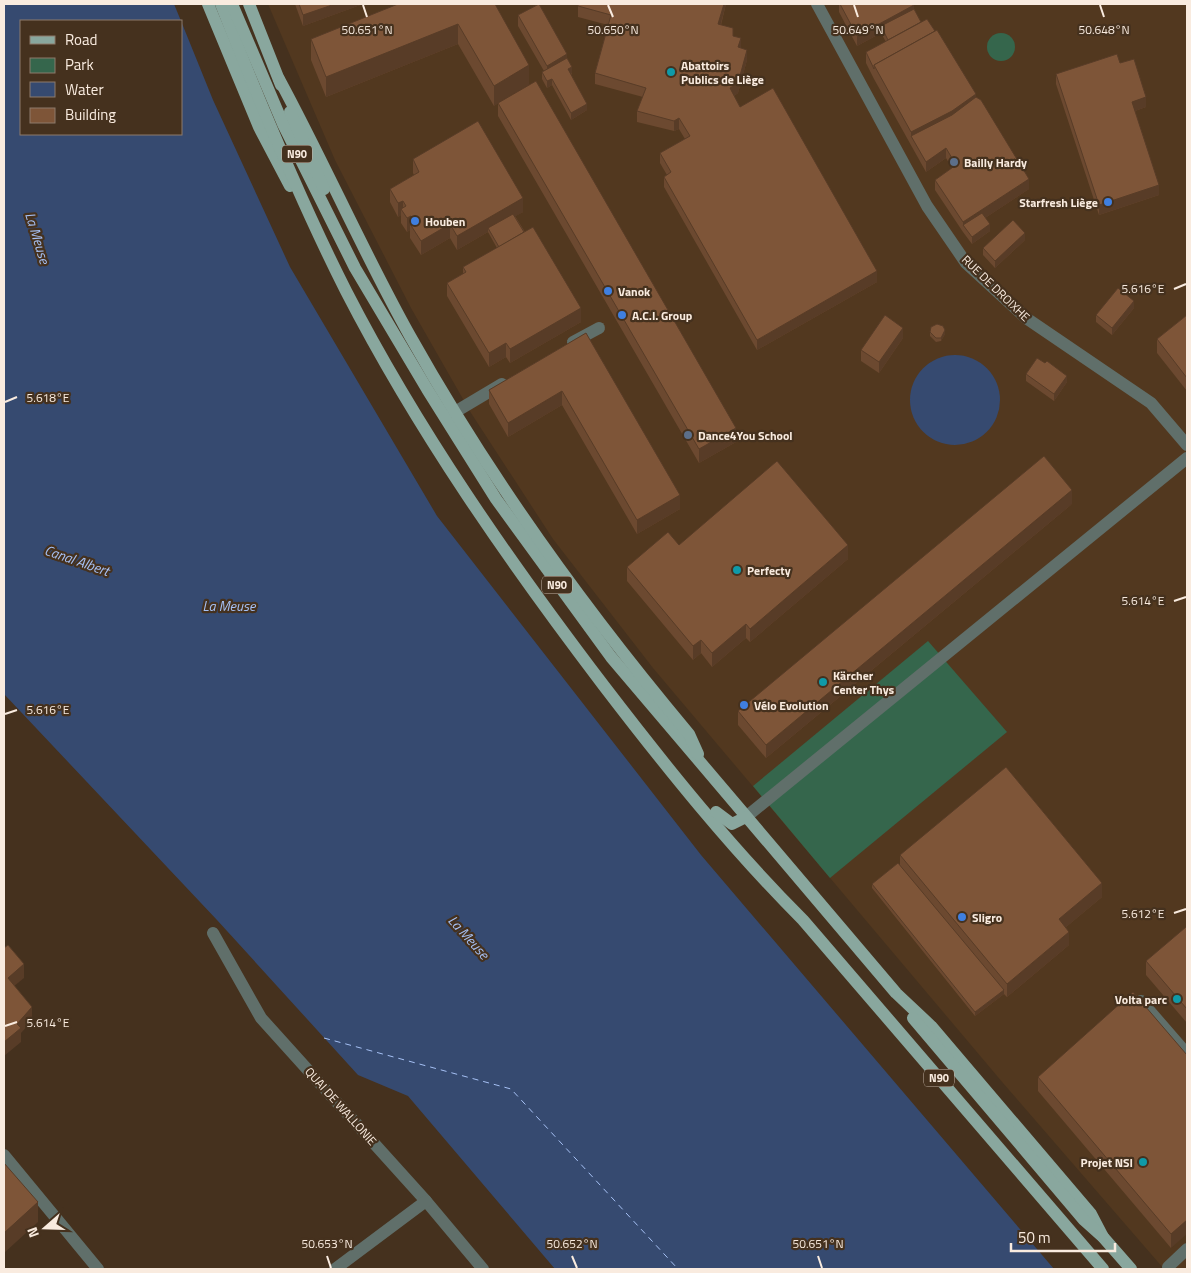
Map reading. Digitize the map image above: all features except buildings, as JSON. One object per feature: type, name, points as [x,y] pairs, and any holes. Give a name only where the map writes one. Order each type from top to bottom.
[{"type":"main road","points":[[208,4],[268,146],[317,231]]},
{"type":"main road","name":"N90","points":[[221,4],[317,231],[372,340],[448,466],[511,560],[628,717],[766,882],[804,920],[1103,1269]]},
{"type":"main road","name":"N90","points":[[232,4],[269,93],[303,166],[373,298],[465,452],[518,532],[611,657],[896,993],[910,1016],[1084,1220],[1103,1237],[1131,1269]]},
{"type":"main road","points":[[249,4],[279,79],[295,126],[361,264],[373,298]]},
{"type":"main road","points":[[279,79],[370,262],[455,412],[506,493],[569,581],[689,734],[704,768]]},
{"type":"main road","points":[[628,717],[661,749],[723,820],[732,824],[746,817]]},
{"type":"street","name":"RUE DE DROIXHE","points":[[817,4],[927,206],[966,263],[1026,318],[1151,403],[1187,445]]},
{"type":"street","points":[[565,347],[599,328]]},
{"type":"street","points":[[455,412],[514,377]]},
{"type":"street","points":[[746,817],[1187,458]]},
{"type":"street","name":"QUAI DE WALLONIE","points":[[214,933],[261,1018],[426,1201],[483,1269]]},
{"type":"street","points":[[1141,1001],[1187,1054]]},
{"type":"street","points":[[4,1155],[98,1269]]},
{"type":"street","points":[[336,1269],[426,1201]]},
{"type":"street","points":[[1168,1267],[1187,1249]]},
{"type":"shaded area","points":[[268,4],[1187,4],[1187,1269],[1164,1269],[1003,1083],[653,668],[553,539],[471,413],[411,308],[335,160]]},
{"type":"green space","points":[[1001,33],[1011,37],[1015,47],[1011,57],[1001,61],[991,57],[987,47],[991,37]]},
{"type":"green space","points":[[928,641],[1007,732],[830,878],[753,786]]},
{"type":"water","name":"La Meuse","points":[[4,4],[174,4],[181,20],[20,20],[20,135],[182,135],[182,23],[213,100],[290,267],[437,516],[701,855],[1054,1269],[555,1269],[408,1096],[358,1075],[217,920],[4,694]]},
{"type":"water","points":[[955,355],[972,358],[987,368],[997,383],[1000,400],[997,417],[987,432],[972,442],[955,445],[938,442],[923,432],[913,417],[910,400],[913,383],[923,368],[938,358]]},
{"type":"ferry route","points":[[324,1038],[511,1089],[678,1269]]},
{"type":"place","name":"Abattoirs Publics de Liège","points":[[671,72]]},
{"type":"place","name":"Bailly Hardy","points":[[954,162]]},
{"type":"place","name":"Starfresh Liège","points":[[1108,202]]},
{"type":"place","name":"Houben","points":[[415,221]]},
{"type":"place","name":"Vanok","points":[[608,291]]},
{"type":"place","name":"A.C.I. Group","points":[[622,315]]},
{"type":"place","name":"Dance4You School","points":[[688,435]]},
{"type":"place","name":"Perfecty","points":[[737,570]]},
{"type":"place","name":"Kärcher Center Thys","points":[[823,682]]},
{"type":"place","name":"Vélo Evolution","points":[[744,705]]},
{"type":"place","name":"Sligro","points":[[962,917]]},
{"type":"place","name":"Volta parc","points":[[1177,999]]},
{"type":"place","name":"Projet NSI","points":[[1143,1162]]},
{"type":"water label","name":"Canal Albert","points":[[77,560]]}]
